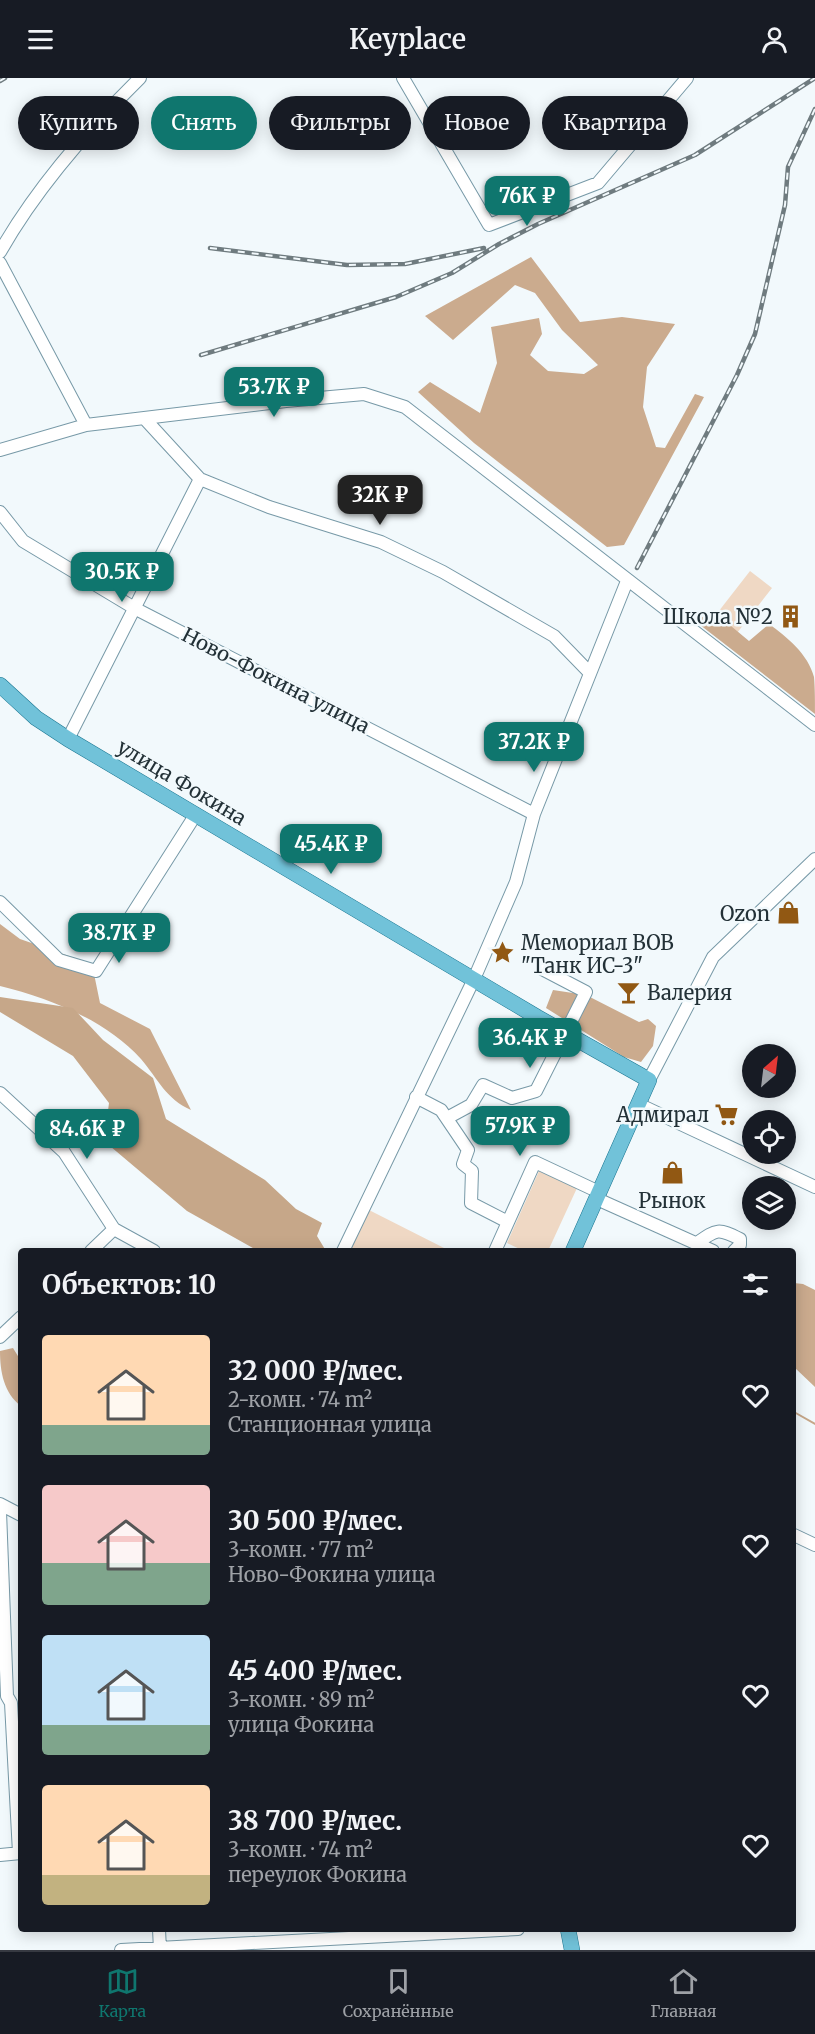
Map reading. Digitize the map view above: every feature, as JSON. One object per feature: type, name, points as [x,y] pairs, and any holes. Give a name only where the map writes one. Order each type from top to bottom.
[{"type":"main road","name":"улица Фокина","points":[[0,685],[36,718],[68,739],[566,1034],[649,1080]]},
{"type":"main road","points":[[574,1248],[649,1080]]},
{"type":"main road","points":[[569,1932],[572,1950]]},
{"type":"street","points":[[0,252],[15,225],[89,128],[140,78]]},
{"type":"street","points":[[403,78],[489,225],[598,183],[687,78]]},
{"type":"street","points":[[0,263],[86,425]]},
{"type":"street","points":[[0,450],[86,425],[364,394],[405,407],[815,725]]},
{"type":"street","points":[[144,418],[200,479],[269,507],[381,542],[443,572],[554,636],[590,672]]},
{"type":"street","points":[[68,739],[200,479]]},
{"type":"street","name":"Ново-Фокина улица","points":[[0,512],[23,541],[136,609],[534,814]]},
{"type":"street","points":[[344,1248],[474,979],[516,882],[534,814],[627,581]]},
{"type":"street","points":[[0,902],[58,960],[96,972],[196,814]]},
{"type":"street","points":[[649,1080],[713,957],[815,858]]},
{"type":"street","points":[[447,1118],[471,1105],[483,1084],[512,1098],[536,1090],[586,992],[542,969]]},
{"type":"street","points":[[0,1093],[64,1152],[114,1229],[148,1248]]},
{"type":"street","points":[[416,1097],[441,1110],[468,1150],[463,1164],[472,1172],[471,1203],[508,1222]]},
{"type":"street","points":[[638,1104],[815,1187]]},
{"type":"street","points":[[496,1248],[534,1162],[662,1230],[707,1248]]},
{"type":"street","points":[[94,1248],[114,1229]]},
{"type":"street","points":[[697,1243],[713,1231],[722,1230],[740,1239],[740,1245],[737,1248]]},
{"type":"street","points":[[0,1336],[18,1320]]},
{"type":"street","points":[[0,1504],[18,1513]]},
{"type":"street","points":[[0,1511],[3,1697]]},
{"type":"street","points":[[796,1536],[815,1545]]},
{"type":"street","points":[[3,1697],[18,1695]]},
{"type":"street","points":[[3,1697],[11,1703],[18,1820]]},
{"type":"street","points":[[0,1855],[18,1853]]},
{"type":"street","points":[[159,1932],[160,1948]]},
{"type":"street","points":[[122,1950],[316,1945],[480,1932]]},
{"type":"shaded area","points":[[531,257],[580,322],[622,317],[675,324],[647,367],[643,407],[656,447],[665,448],[695,394],[704,397],[624,545],[607,547],[474,443],[418,392],[430,382],[480,413],[497,363],[491,327],[539,318],[542,334],[530,355],[548,371],[584,374],[598,365],[562,330],[535,293],[515,285],[453,340],[425,316]]},
{"type":"shaded area","points":[[750,571],[772,588],[737,633],[715,616]]},
{"type":"shaded area","points":[[713,611],[749,641],[769,624],[796,647],[807,661],[814,677],[815,714],[695,621]]},
{"type":"shaded area","points":[[0,924],[20,939],[92,964],[100,1003],[150,1029],[191,1110],[175,1100],[141,1059],[111,1033],[76,1012],[38,997],[0,986]]},
{"type":"shaded area","points":[[553,990],[586,995],[639,1022],[648,1019],[656,1026],[653,1046],[641,1062],[624,1057],[546,1008]]},
{"type":"shaded area","points":[[0,997],[73,1008],[103,1040],[153,1078],[166,1119],[265,1180],[296,1209],[322,1223],[317,1236],[324,1248],[253,1248],[187,1211],[104,1141],[109,1103],[73,1056],[0,1012]]},
{"type":"shaded area","points":[[539,1171],[577,1188],[549,1248],[518,1248],[507,1243]]},
{"type":"shaded area","points":[[367,1209],[444,1248],[348,1248]]},
{"type":"shaded area","points":[[796,1283],[815,1290],[815,1387],[796,1369]]},
{"type":"shaded area","points":[[13,1348],[18,1356],[18,1404],[4,1382],[0,1351]]},
{"type":"waterway","points":[[796,1413],[815,1424]]},
{"type":"railway","points":[[0,81],[5,78]]},
{"type":"railway","points":[[201,355],[396,297],[452,273],[499,244],[538,224],[695,155],[815,78]]},
{"type":"railway","points":[[637,568],[737,375],[755,334],[785,205],[788,167],[815,109]]},
{"type":"railway","points":[[210,248],[347,265],[405,264],[484,248]]},
{"type":"place","name":"Школа №2","points":[[791,616]]},
{"type":"place","name":"Ozon","points":[[788,913]]},
{"type":"place","name":"Мемориал ВОВ \"Танк ИС-3\"","points":[[503,953]]},
{"type":"place","name":"Валерия","points":[[629,992]]},
{"type":"place","name":"Адмирал","points":[[727,1114]]},
{"type":"place","name":"Рынок","points":[[672,1172]]}]
